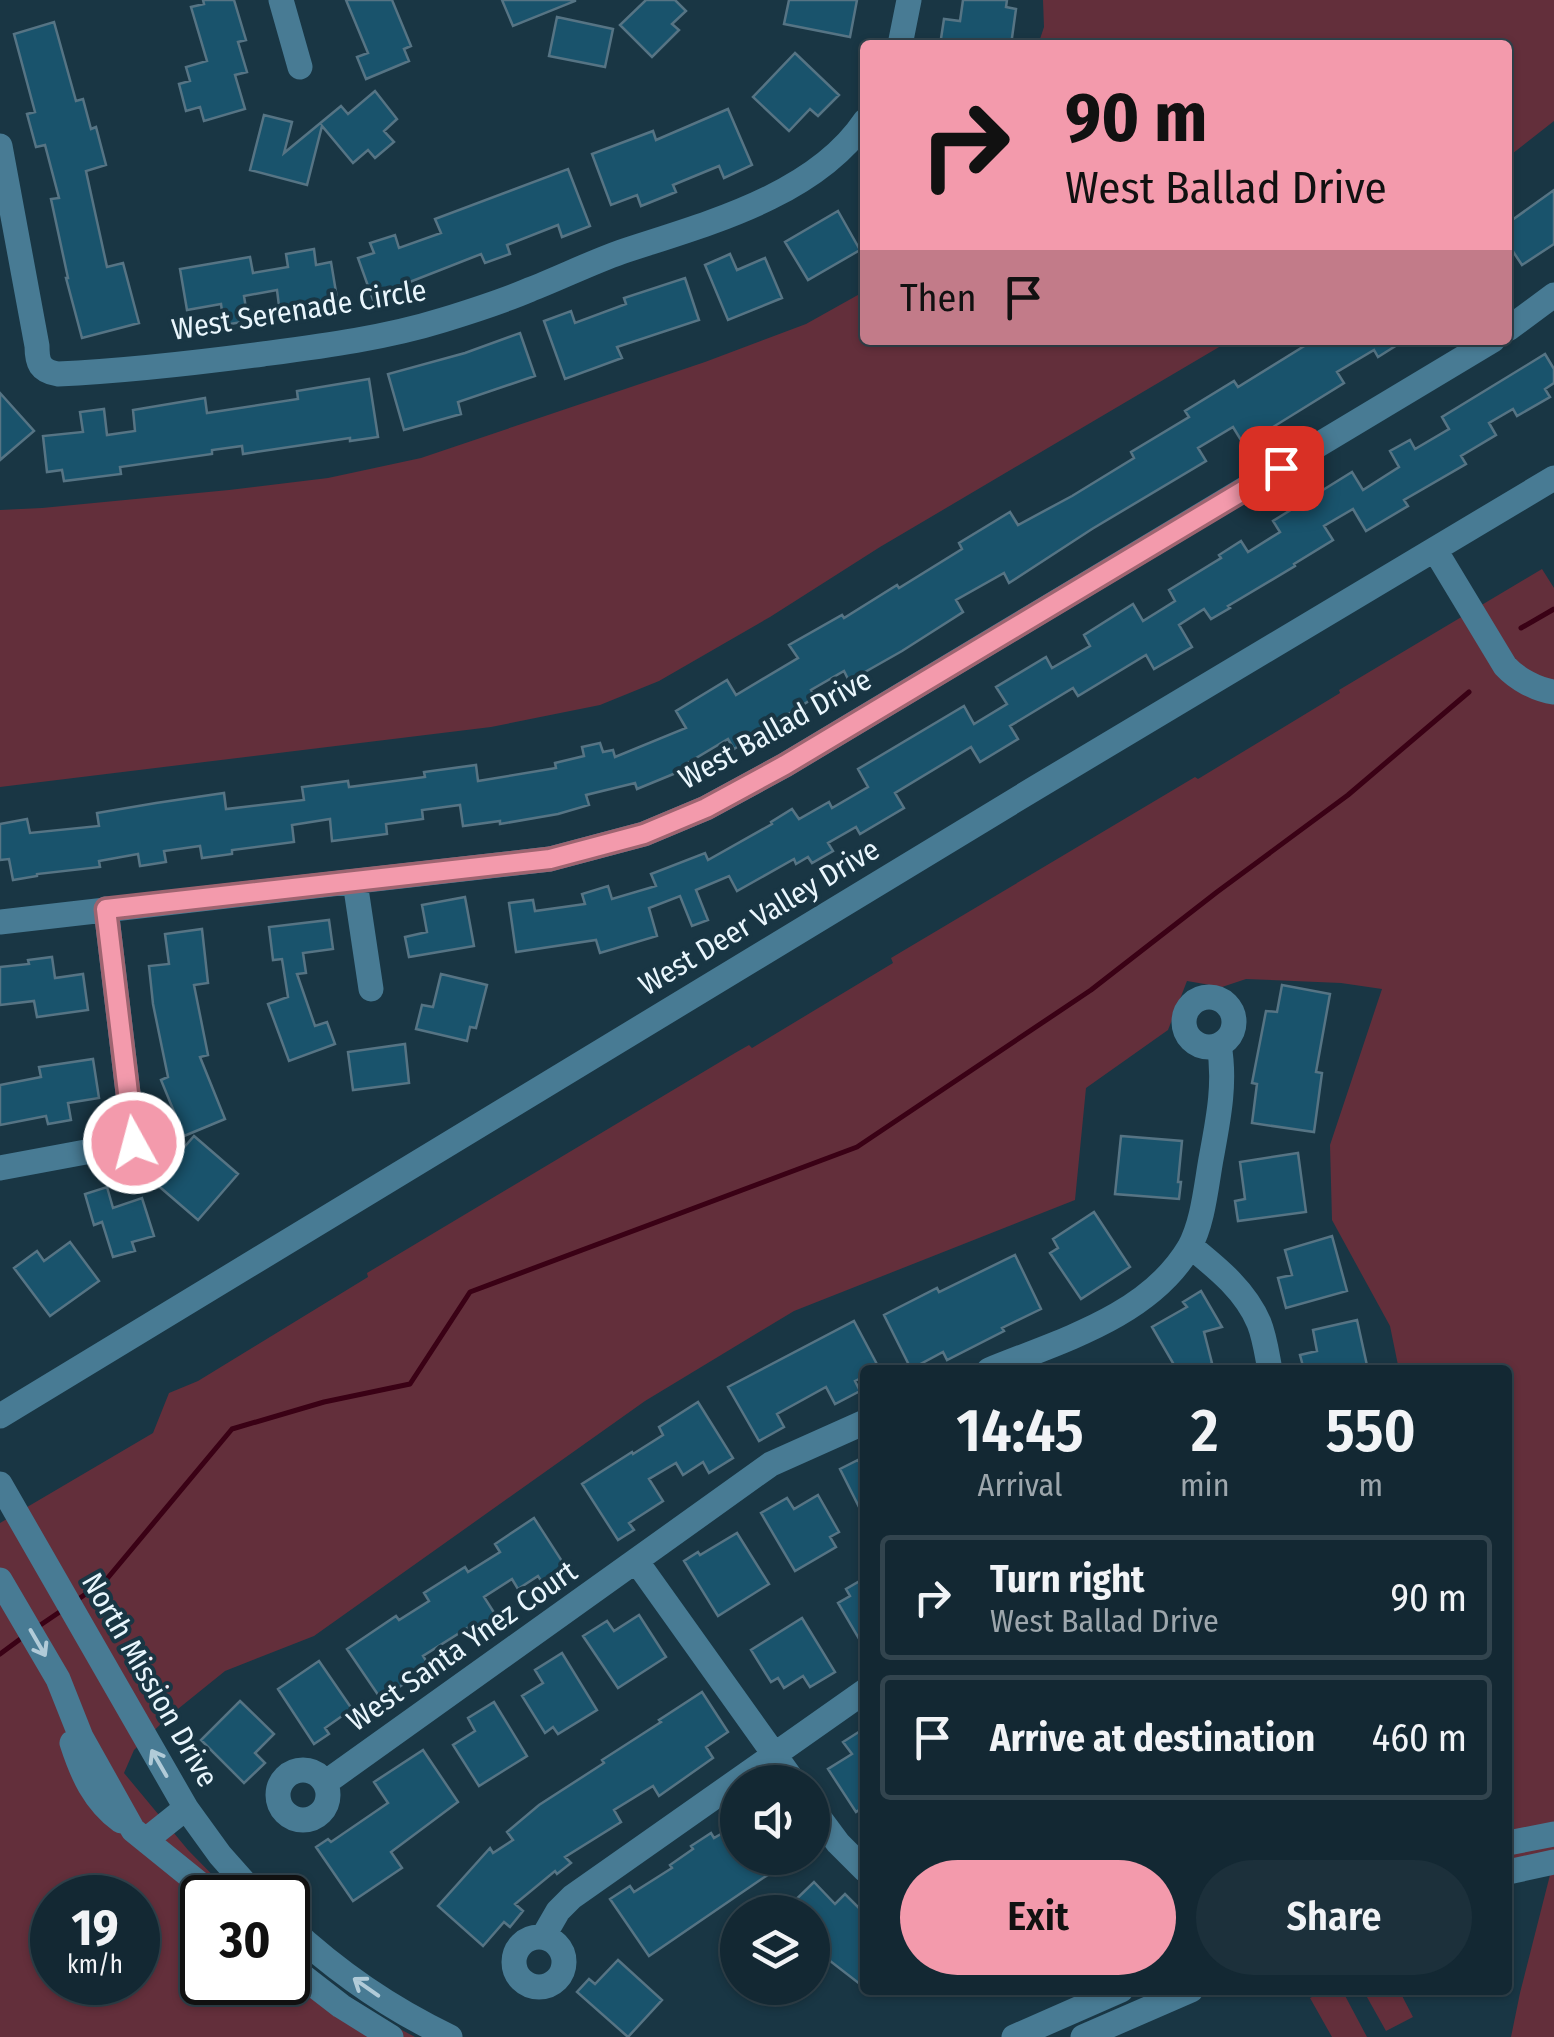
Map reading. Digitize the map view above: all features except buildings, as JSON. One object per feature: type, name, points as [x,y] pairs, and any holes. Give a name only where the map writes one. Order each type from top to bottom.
[{"type":"street","points":[[281,0],[300,67]]},
{"type":"street","points":[[901,40],[909,0]]},
{"type":"street","name":"West Serenade Circle","points":[[0,146],[38,346],[37,361],[42,369],[58,374],[304,348],[440,321],[615,254],[725,218],[794,184],[830,159],[860,128]]},
{"type":"street","points":[[1512,326],[1554,295]]},
{"type":"street","name":"West Ballad Drive","points":[[0,922],[550,859],[644,834],[706,808],[802,755],[1484,345]]},
{"type":"street","name":"West Deer Valley Drive","points":[[0,1416],[1554,478]]},
{"type":"street","points":[[1435,550],[1513,675],[1546,692],[1554,692]]},
{"type":"street","points":[[355,882],[371,989]]},
{"type":"street","points":[[0,1168],[134,1143],[106,909]]},
{"type":"street","points":[[1001,1365],[1098,1324],[1138,1302],[1162,1281],[1190,1246],[1219,1112],[1223,1066],[1220,1045]]},
{"type":"street","points":[[1190,1246],[1225,1275],[1247,1300],[1260,1324],[1269,1365]]},
{"type":"street","name":"West Santa Ynez Court","points":[[325,1784],[771,1464],[860,1424]]},
{"type":"street","name":"North Mission Drive","points":[[0,1484],[186,1808],[238,1875]]},
{"type":"street","points":[[637,1562],[781,1765]]},
{"type":"street","points":[[0,1580],[58,1679],[82,1736],[140,1835],[190,1875]]},
{"type":"street","points":[[543,1937],[558,1911],[572,1897],[860,1696]]},
{"type":"street","points":[[140,1835],[186,1808]]},
{"type":"street","points":[[830,1832],[860,1865]]},
{"type":"street","points":[[1512,1843],[1554,1834]]},
{"type":"street","points":[[1512,1871],[1554,1862]]},
{"type":"street","points":[[310,1945],[388,2002],[450,2037]]},
{"type":"street","points":[[310,1982],[391,2037]]},
{"type":"street","points":[[1014,2037],[1110,1995]]},
{"type":"street","points":[[1083,2037],[1180,1995]]},
{"type":"shaded area","points":[[1043,0],[1554,0],[1554,121],[1512,154],[1512,40],[1040,40],[1044,27]]},
{"type":"shaded area","points":[[860,294],[860,345],[1223,345],[880,547],[770,617],[659,681],[600,705],[491,727],[0,787],[0,510],[328,478],[421,458],[806,324]]},
{"type":"shaded area","points":[[1542,569],[1554,588],[1554,2037],[1511,2037],[1551,1871],[1516,1878],[1512,1860],[1512,1365],[1398,1365],[1390,1326],[1332,1220],[1330,1145],[1382,989],[1246,979],[1222,987],[1187,981],[1168,1030],[1086,1088],[1075,1200],[794,1311],[645,1401],[314,1636],[225,1671],[134,1750],[124,1773],[212,1875],[180,1875],[180,2005],[310,2005],[310,1966],[366,2011],[415,2037],[0,2037],[0,1523],[153,1433],[169,1393],[198,1381],[368,1277],[367,1273],[735,1053],[749,1045],[752,1048],[893,963],[891,958],[1195,777],[1198,779]]},
{"type":"shaded area","points":[[1345,1995],[1367,2037],[1332,2037],[1310,1998]]},
{"type":"shaded area","points":[[1366,1995],[1402,1995],[1413,2017],[1386,2031]]},
{"type":"waterway","points":[[1521,628],[1554,609]]},
{"type":"waterway","points":[[77,1600],[106,1580],[232,1429],[324,1402],[410,1384],[470,1292],[857,1147],[1091,990],[1348,795],[1469,692]]},
{"type":"waterway","points":[[36,1628],[64,1609]]},
{"type":"waterway","points":[[0,1654],[23,1637]]},
{"type":"route","points":[[134,1143],[106,909],[550,859],[644,834],[706,808],[785,765],[1281,468]]}]
